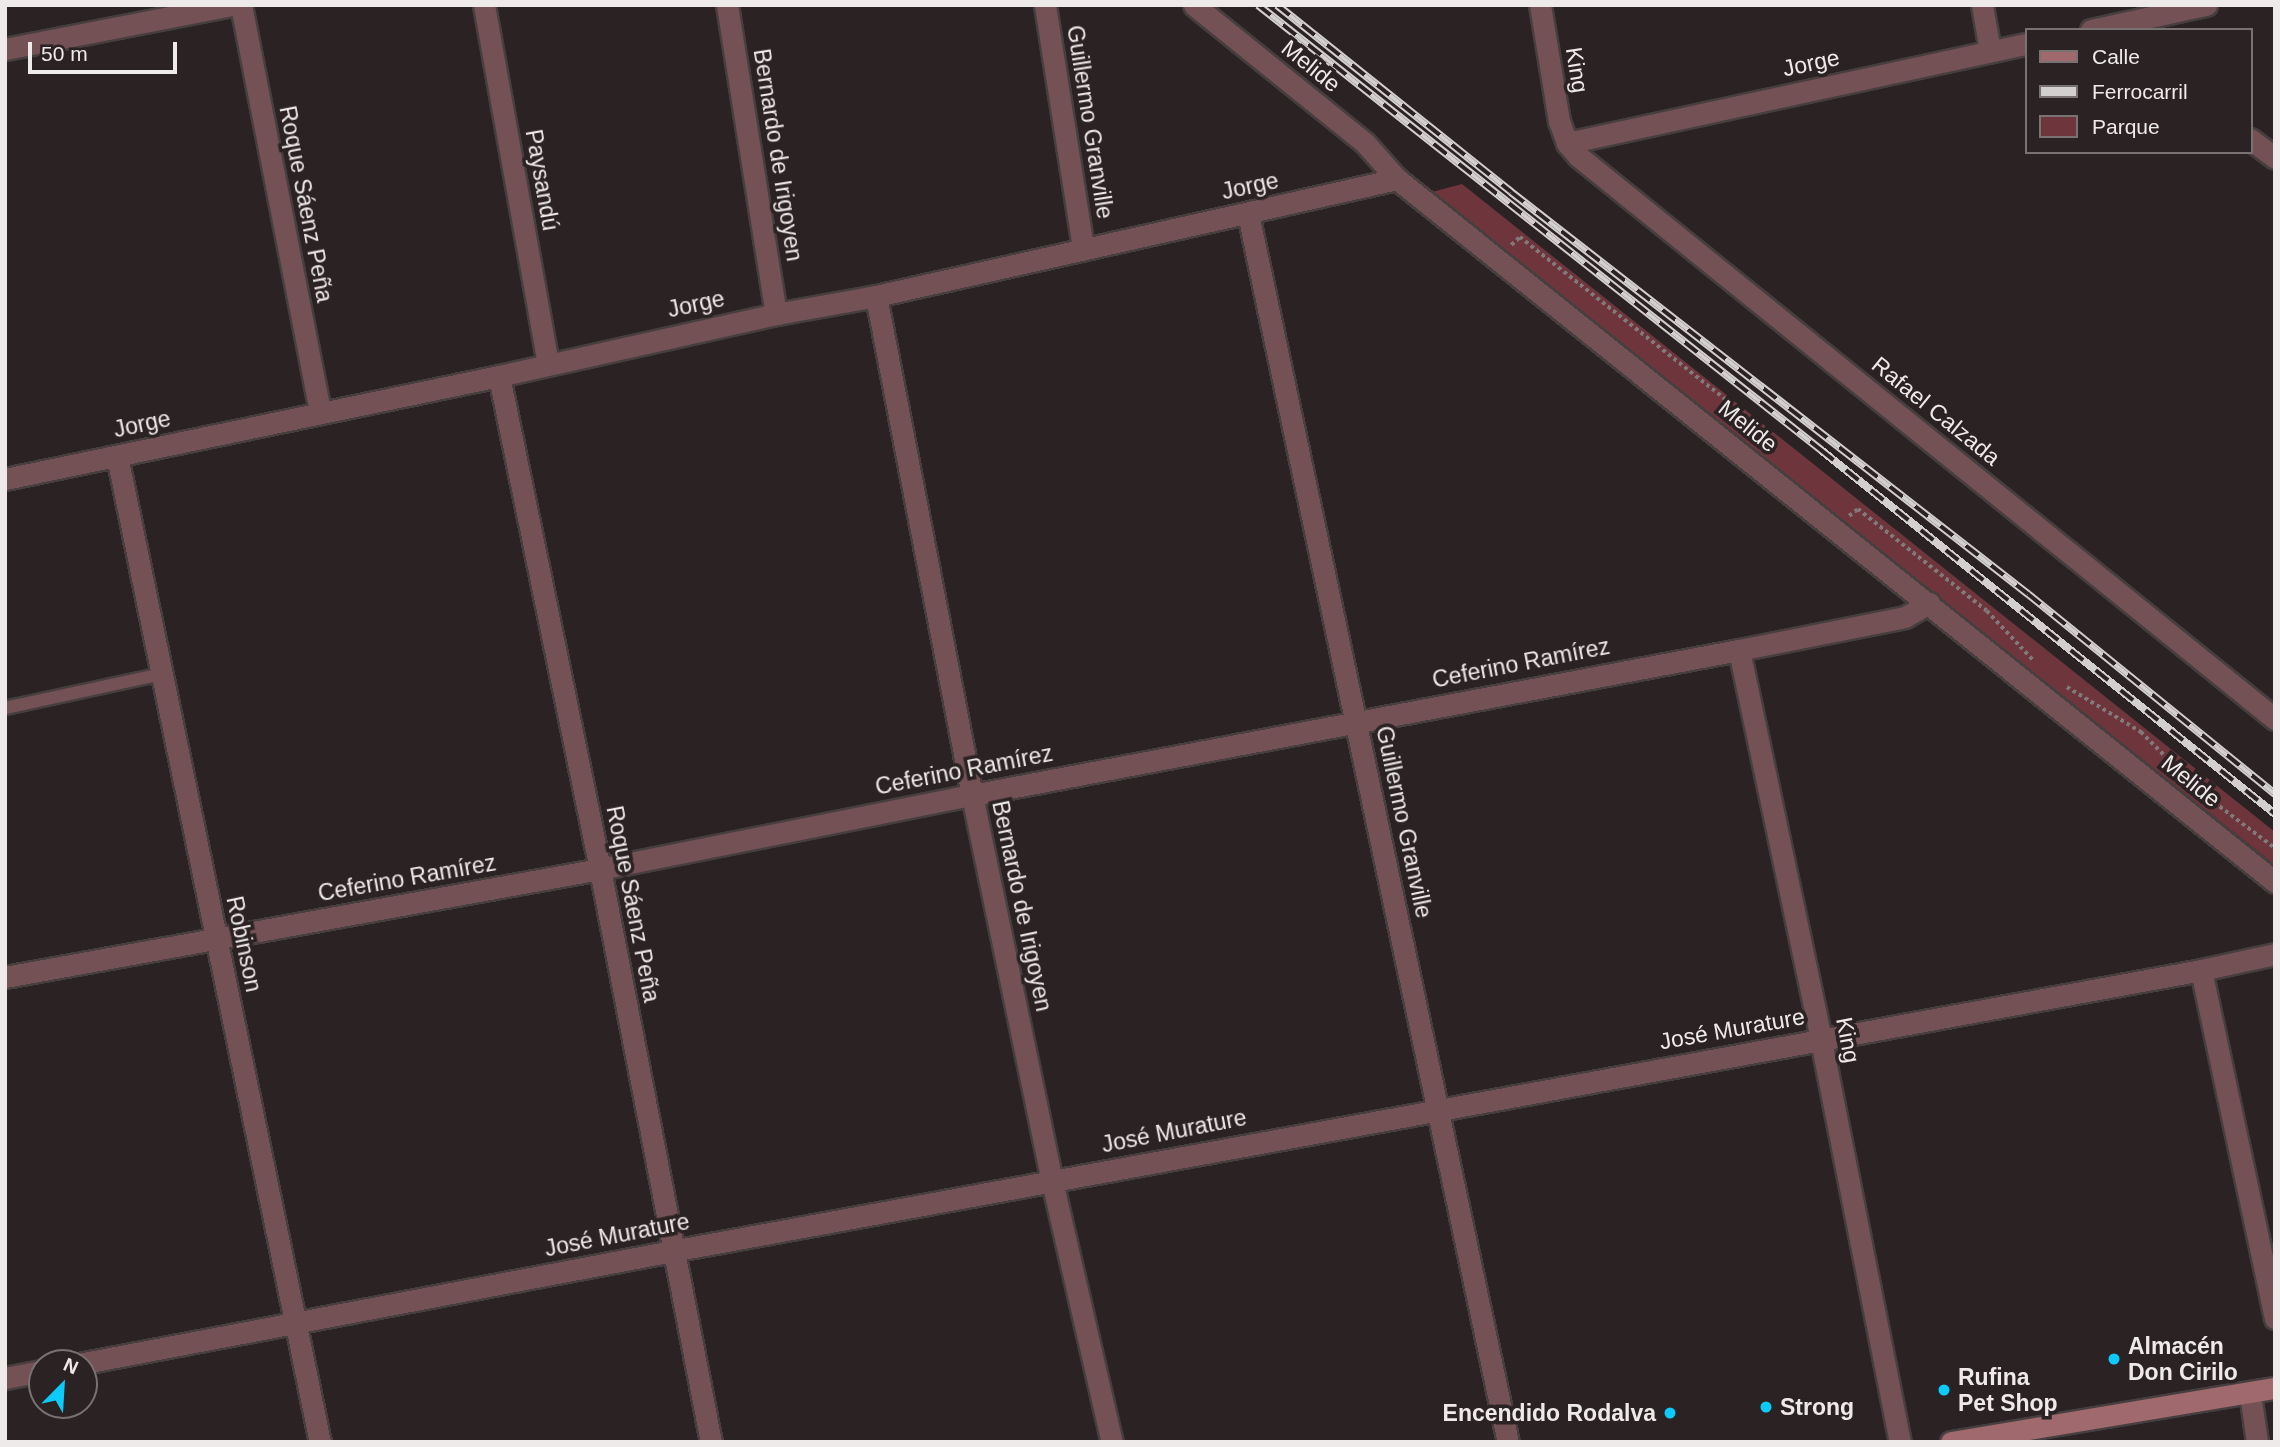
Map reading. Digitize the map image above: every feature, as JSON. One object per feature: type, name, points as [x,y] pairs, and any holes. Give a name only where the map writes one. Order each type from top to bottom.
[{"type":"main road","points":[[1951,1442],[2027,1436],[2275,1388]]},
{"type":"street","points":[[5,49],[231,5]]},
{"type":"street","name":"Roque Sáenz Peña","points":[[241,5],[320,412]]},
{"type":"street","name":"Paysandú","points":[[484,5],[548,364]]},
{"type":"street","name":"Bernardo de Irigoyen","points":[[727,5],[776,314]]},
{"type":"street","name":"Guillermo Granville","points":[[1045,5],[1083,247]]},
{"type":"street","name":"Melide","points":[[1194,5],[1364,143],[1397,179],[2275,882]]},
{"type":"street","name":"King","points":[[1540,5],[1559,121],[1567,143]]},
{"type":"street","points":[[1982,5],[1990,51]]},
{"type":"street","points":[[2106,28],[2206,5]]},
{"type":"street","name":"Jorge","points":[[1567,143],[2024,44]]},
{"type":"street","points":[[2252,141],[2275,158]]},
{"type":"street","name":"Rafael Calzada","points":[[1567,143],[1578,156],[2275,719]]},
{"type":"street","name":"Jorge","points":[[5,479],[499,376],[776,314],[876,296],[1083,247],[1248,214],[1397,179]]},
{"type":"street","name":"Guillermo Granville","points":[[1248,214],[1508,1442]]},
{"type":"street","name":"Bernardo de Irigoyen","points":[[876,296],[972,795],[1052,1181],[1112,1442]]},
{"type":"street","name":"Roque Sáenz Peña","points":[[499,376],[600,869],[711,1442]]},
{"type":"street","name":"Robinson","points":[[117,456],[320,1442]]},
{"type":"street","name":"Ceferino Ramírez","points":[[5,977],[600,869],[1356,721],[1739,650],[1905,617],[1929,604]]},
{"type":"street","name":"King","points":[[1739,650],[1821,1040],[1900,1442]]},
{"type":"street","name":"José Murature","points":[[98,1361],[297,1325],[672,1251],[2201,970],[2275,954]]},
{"type":"street","points":[[2201,970],[2275,1318]]},
{"type":"street","points":[[5,1378],[28,1374]]},
{"type":"street","points":[[2250,1393],[2257,1442]]},
{"type":"lane","points":[[5,708],[162,674]]},
{"type":"path","points":[[1501,237],[1511,245],[1520,237],[1732,404],[1743,413],[1748,433],[1758,442]]},
{"type":"path","points":[[1839,508],[1849,516],[1858,509],[1977,603],[2042,668]]},
{"type":"path","points":[[2062,684],[2141,732],[2203,794],[2275,848]]},
{"type":"green space","points":[[1462,184],[2275,832],[2275,865],[1432,192]]},
{"type":"railway","points":[[1258,5],[1821,450],[2275,814]]},
{"type":"railway","points":[[1277,5],[1511,192],[2028,594],[2275,794]]},
{"type":"place","name":"Almacén Don Cirilo","points":[[2114,1359]]},
{"type":"place","name":"Rufina Pet Shop","points":[[1944,1390]]},
{"type":"place","name":"Strong","points":[[1766,1407]]},
{"type":"place","name":"Encendido Rodalva","points":[[1670,1413]]}]
